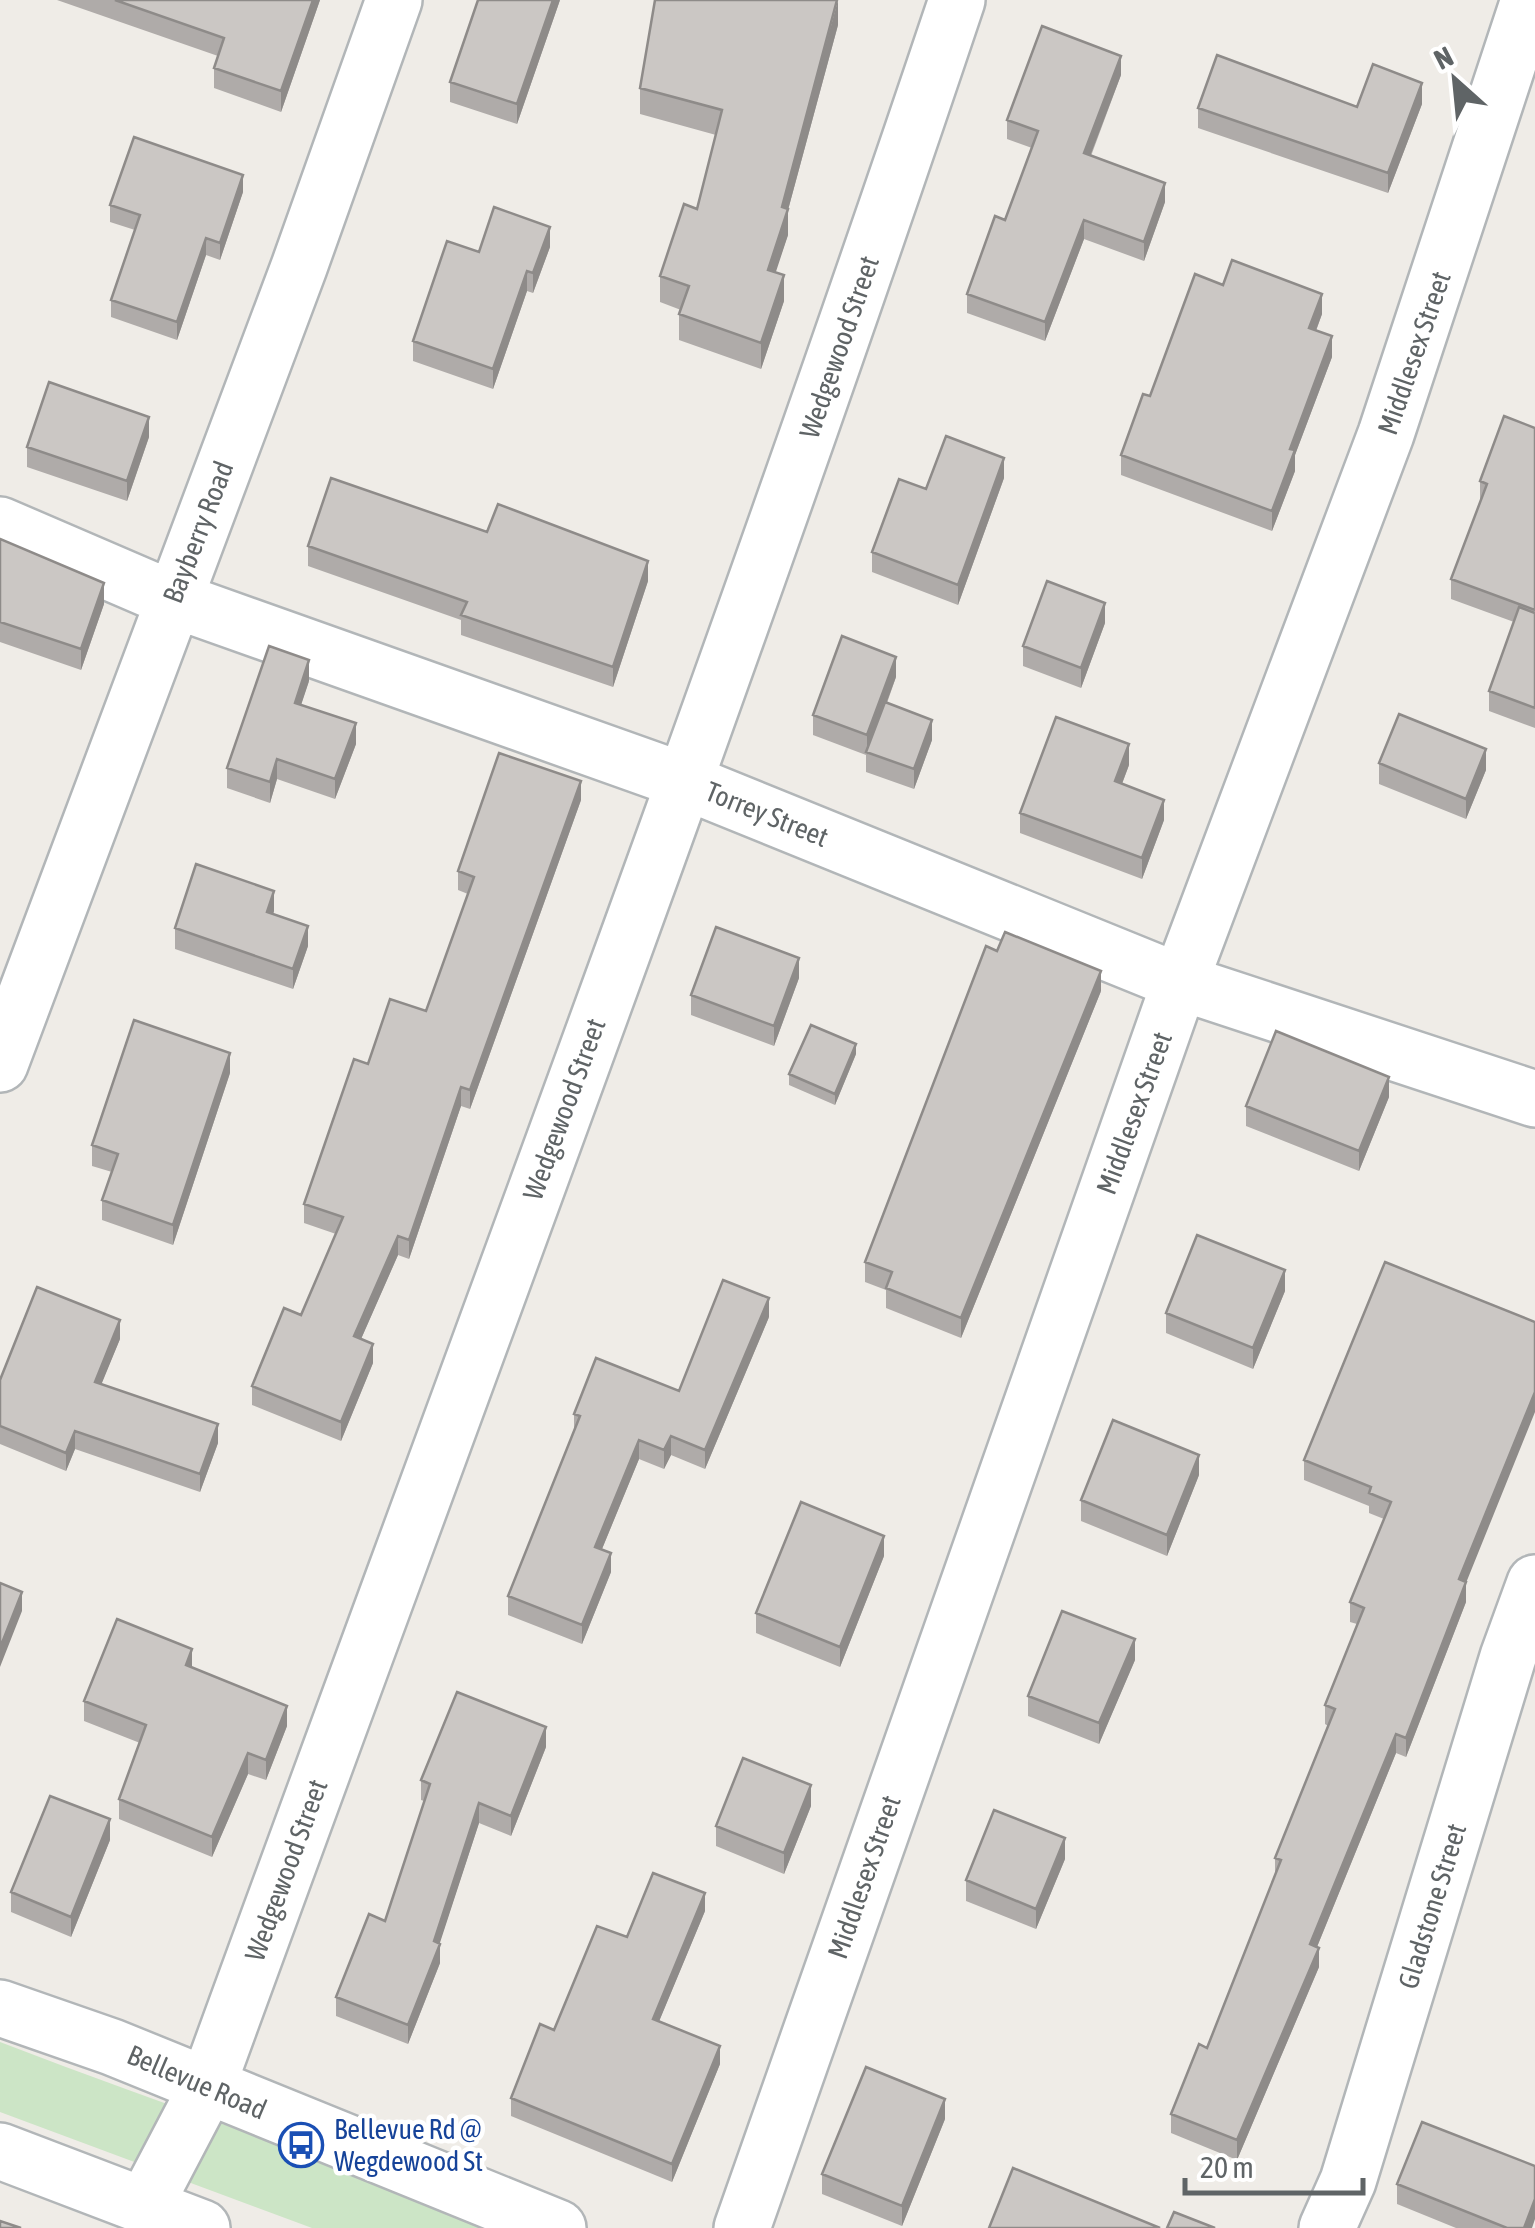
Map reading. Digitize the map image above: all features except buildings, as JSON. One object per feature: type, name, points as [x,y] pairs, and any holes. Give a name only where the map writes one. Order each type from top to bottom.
[{"type":"street","name":"Bayberry Road","points":[[0,1064],[300,267],[394,0]]},
{"type":"street","name":"Wedgewood Street","points":[[144,2206],[207,2087],[684,781],[854,307],[957,0]]},
{"type":"street","name":"Middlesex Street","points":[[742,2228],[1180,982],[1386,434],[1529,0]]},
{"type":"street","name":"Torrey Street","points":[[0,525],[172,599],[684,781],[1180,982],[1535,1099]]},
{"type":"street","name":"Gladstone Street","points":[[1327,2228],[1348,2181],[1508,1656],[1535,1583]]},
{"type":"street","name":"Bellevue Road","points":[[0,2008],[112,2046],[558,2228]]},
{"type":"street","points":[[0,2152],[202,2228]]},
{"type":"green space","points":[[0,2042],[509,2228],[312,2228],[0,2112]]},
{"type":"place","name":"Bellevue Rd @ Wegdewood St","points":[[301,2145]]}]
